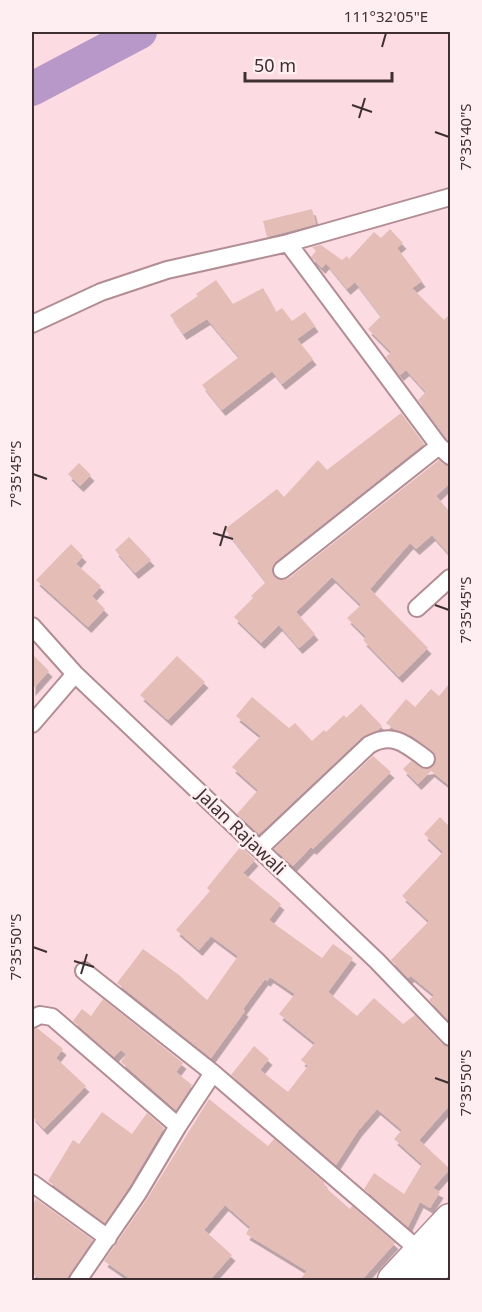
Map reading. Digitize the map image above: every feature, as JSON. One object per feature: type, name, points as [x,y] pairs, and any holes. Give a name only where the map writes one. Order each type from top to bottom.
[{"type":"highway","points":[[393,1281],[450,1219]]},
{"type":"highway","points":[[425,1281],[450,1252]]},
{"type":"street","points":[[32,324],[101,292],[167,270],[288,243],[450,197]]},
{"type":"street","points":[[282,570],[447,454],[288,243]]},
{"type":"street","points":[[417,608],[450,578]]},
{"type":"street","name":"Jalan Rajawali","points":[[32,626],[75,674],[377,961],[450,1036]]},
{"type":"street","points":[[32,724],[75,674]]},
{"type":"street","points":[[259,849],[369,745],[378,740],[402,742],[426,759]]},
{"type":"street","points":[[84,971],[213,1073],[420,1251]]},
{"type":"street","points":[[32,1019],[40,1015],[52,1017],[178,1126]]},
{"type":"street","points":[[78,1281],[138,1193],[213,1073]]},
{"type":"street","points":[[32,1183],[108,1238]]},
{"type":"building","points":[[312,209],[316,224],[267,237],[263,221]]},
{"type":"building","points":[[390,229],[403,243],[397,248],[422,281],[412,288],[444,320],[450,314],[450,442],[418,400],[426,392],[406,370],[400,375],[386,357],[391,352],[368,329],[381,316],[355,282],[347,289],[326,263],[322,268],[311,257],[316,251],[312,247],[321,245],[342,260],[347,256],[349,259],[374,232],[381,238]]},
{"type":"building","points":[[216,280],[233,304],[263,288],[276,312],[282,308],[292,321],[305,312],[315,326],[297,339],[313,359],[282,384],[272,371],[222,410],[202,385],[239,357],[207,319],[183,334],[170,315],[198,296],[196,294]]},
{"type":"building","points":[[401,413],[424,444],[275,562],[272,571],[278,579],[289,578],[439,460],[450,466],[450,483],[436,496],[450,512],[450,555],[432,535],[416,549],[410,543],[370,589],[428,648],[399,677],[363,640],[366,637],[347,618],[361,605],[332,577],[296,612],[315,634],[299,648],[279,625],[261,643],[234,617],[266,582],[225,529],[277,489],[284,497],[318,460],[327,470]]},
{"type":"building","points":[[79,463],[91,475],[80,486],[68,474]]},
{"type":"building","points":[[129,537],[151,560],[135,573],[115,550]]},
{"type":"building","points":[[71,544],[83,556],[76,564],[101,586],[92,596],[105,609],[88,627],[36,580]]},
{"type":"building","points":[[32,654],[49,671],[32,690]]},
{"type":"building","points":[[177,656],[205,682],[168,720],[140,695]]},
{"type":"building","points":[[450,683],[450,786],[431,771],[418,784],[403,769],[411,761],[424,769],[431,768],[436,761],[435,754],[412,736],[386,723],[406,699],[415,707],[431,689],[439,696]]},
{"type":"building","points":[[252,697],[289,728],[295,723],[312,741],[324,730],[326,732],[344,715],[346,718],[361,704],[382,726],[362,737],[259,834],[237,814],[258,790],[232,767],[261,736],[236,716]]},
{"type":"building","points":[[373,756],[391,772],[293,866],[274,849]]},
{"type":"building","points":[[440,817],[450,827],[450,1022],[429,1000],[434,995],[411,976],[408,978],[391,960],[429,921],[402,896],[443,852],[424,834]]},
{"type":"building","points":[[241,846],[255,860],[243,873],[281,904],[269,920],[322,958],[333,944],[353,958],[328,992],[357,1016],[374,998],[403,1024],[415,1015],[442,1044],[450,1047],[450,1105],[419,1140],[450,1169],[433,1188],[440,1192],[430,1208],[420,1202],[408,1227],[364,1189],[374,1173],[404,1194],[422,1164],[394,1139],[402,1130],[377,1109],[358,1131],[336,1165],[231,1075],[254,1046],[269,1059],[260,1070],[288,1092],[308,1066],[301,1060],[315,1043],[279,1014],[295,994],[270,977],[267,981],[265,979],[211,1058],[117,983],[143,949],[179,975],[207,1000],[238,956],[211,936],[199,950],[176,930],[210,891],[207,888]]},
{"type":"building","points":[[103,999],[183,1063],[176,1072],[192,1085],[176,1110],[121,1062],[126,1054],[121,1050],[114,1057],[73,1021],[82,1009],[91,1016]]},
{"type":"building","points":[[37,1028],[63,1049],[56,1058],[86,1086],[44,1129],[32,1116],[32,1029]]},
{"type":"building","points":[[209,1099],[268,1146],[274,1139],[324,1182],[325,1187],[350,1209],[352,1206],[395,1243],[361,1281],[299,1281],[307,1271],[246,1234],[250,1227],[225,1205],[204,1230],[232,1255],[209,1281],[133,1281],[104,1261],[147,1199]]},
{"type":"building","points":[[102,1112],[132,1134],[147,1113],[164,1128],[105,1223],[48,1181],[73,1140],[79,1144]]},
{"type":"building","points":[[36,1199],[93,1240],[65,1281],[42,1281],[32,1273],[32,1207]]},
{"type":"waterway","points":[[32,89],[140,32]]}]
